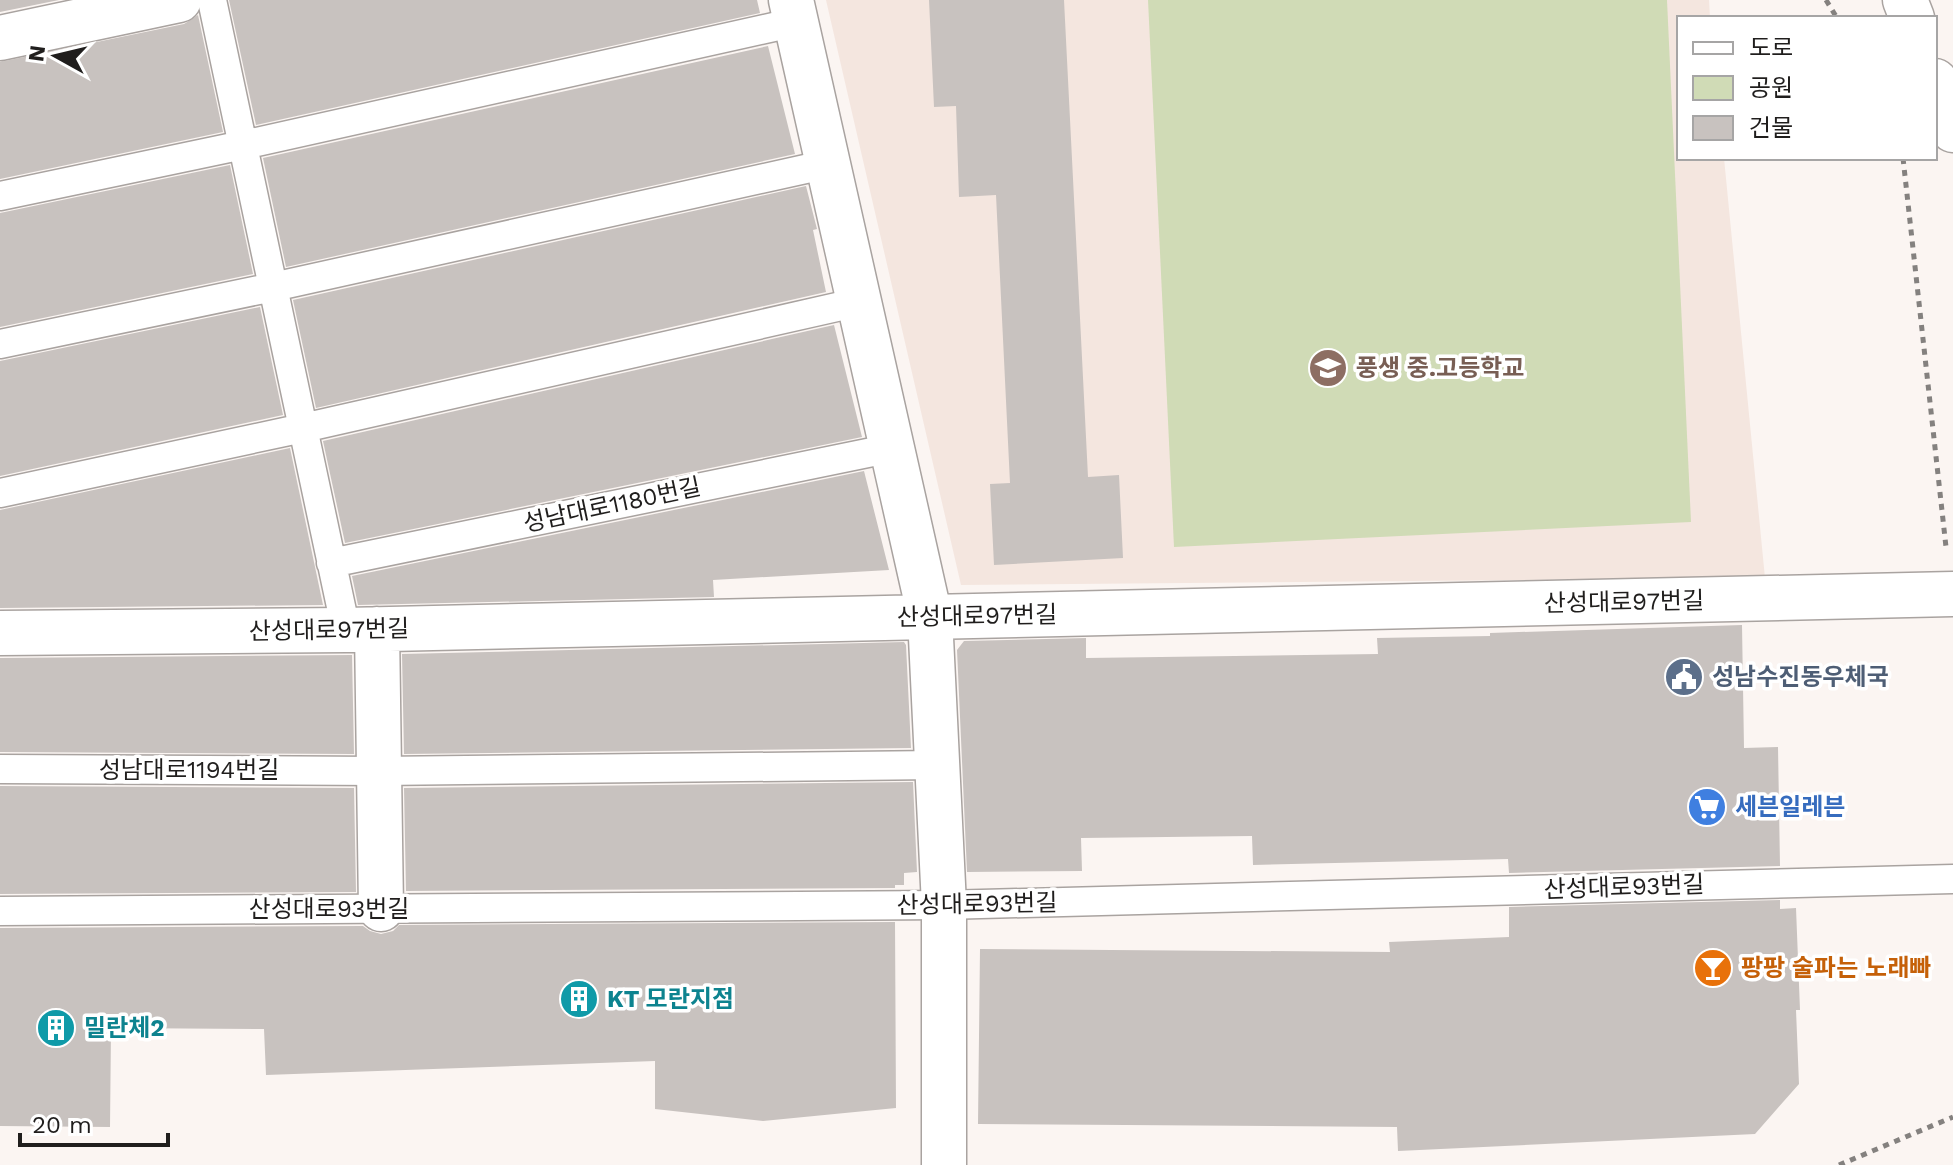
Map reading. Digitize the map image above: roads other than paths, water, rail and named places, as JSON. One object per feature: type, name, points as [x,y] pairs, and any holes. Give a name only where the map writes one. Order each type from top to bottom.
[{"type":"street","points":[[0,38],[179,0]]},
{"type":"street","points":[[793,11],[930,617],[944,905],[944,1165]]},
{"type":"street","points":[[1937,86],[1953,130]]},
{"type":"street","name":"산성대로97번길","points":[[0,633],[361,630],[1952,594]]},
{"type":"street","points":[[361,630],[379,771],[381,909]]},
{"type":"lane","points":[[212,0],[331,563],[361,630]]},
{"type":"lane","points":[[0,196],[243,145],[793,11]]},
{"type":"lane","points":[[0,344],[828,164]]},
{"type":"lane","points":[[0,493],[859,302]]},
{"type":"lane","name":"성남대로1180번길","points":[[331,563],[892,448]]},
{"type":"lane","points":[[379,771],[937,765]]},
{"type":"lane","name":"성남대로1194번길","points":[[0,769],[379,771]]},
{"type":"lane","name":"산성대로93번길","points":[[0,911],[944,905],[1953,879]]},
{"type":"place","name":"풍생 중.고등학교","points":[[1328,368]]},
{"type":"place","name":"성남수진동우체국","points":[[1684,677]]},
{"type":"place","name":"세븐일레븐","points":[[1707,807]]},
{"type":"place","name":"팡팡 술파는 노래빠","points":[[1713,968]]},
{"type":"place","name":"KT 모란지점","points":[[579,999]]},
{"type":"place","name":"밀란체2","points":[[56,1028]]}]
